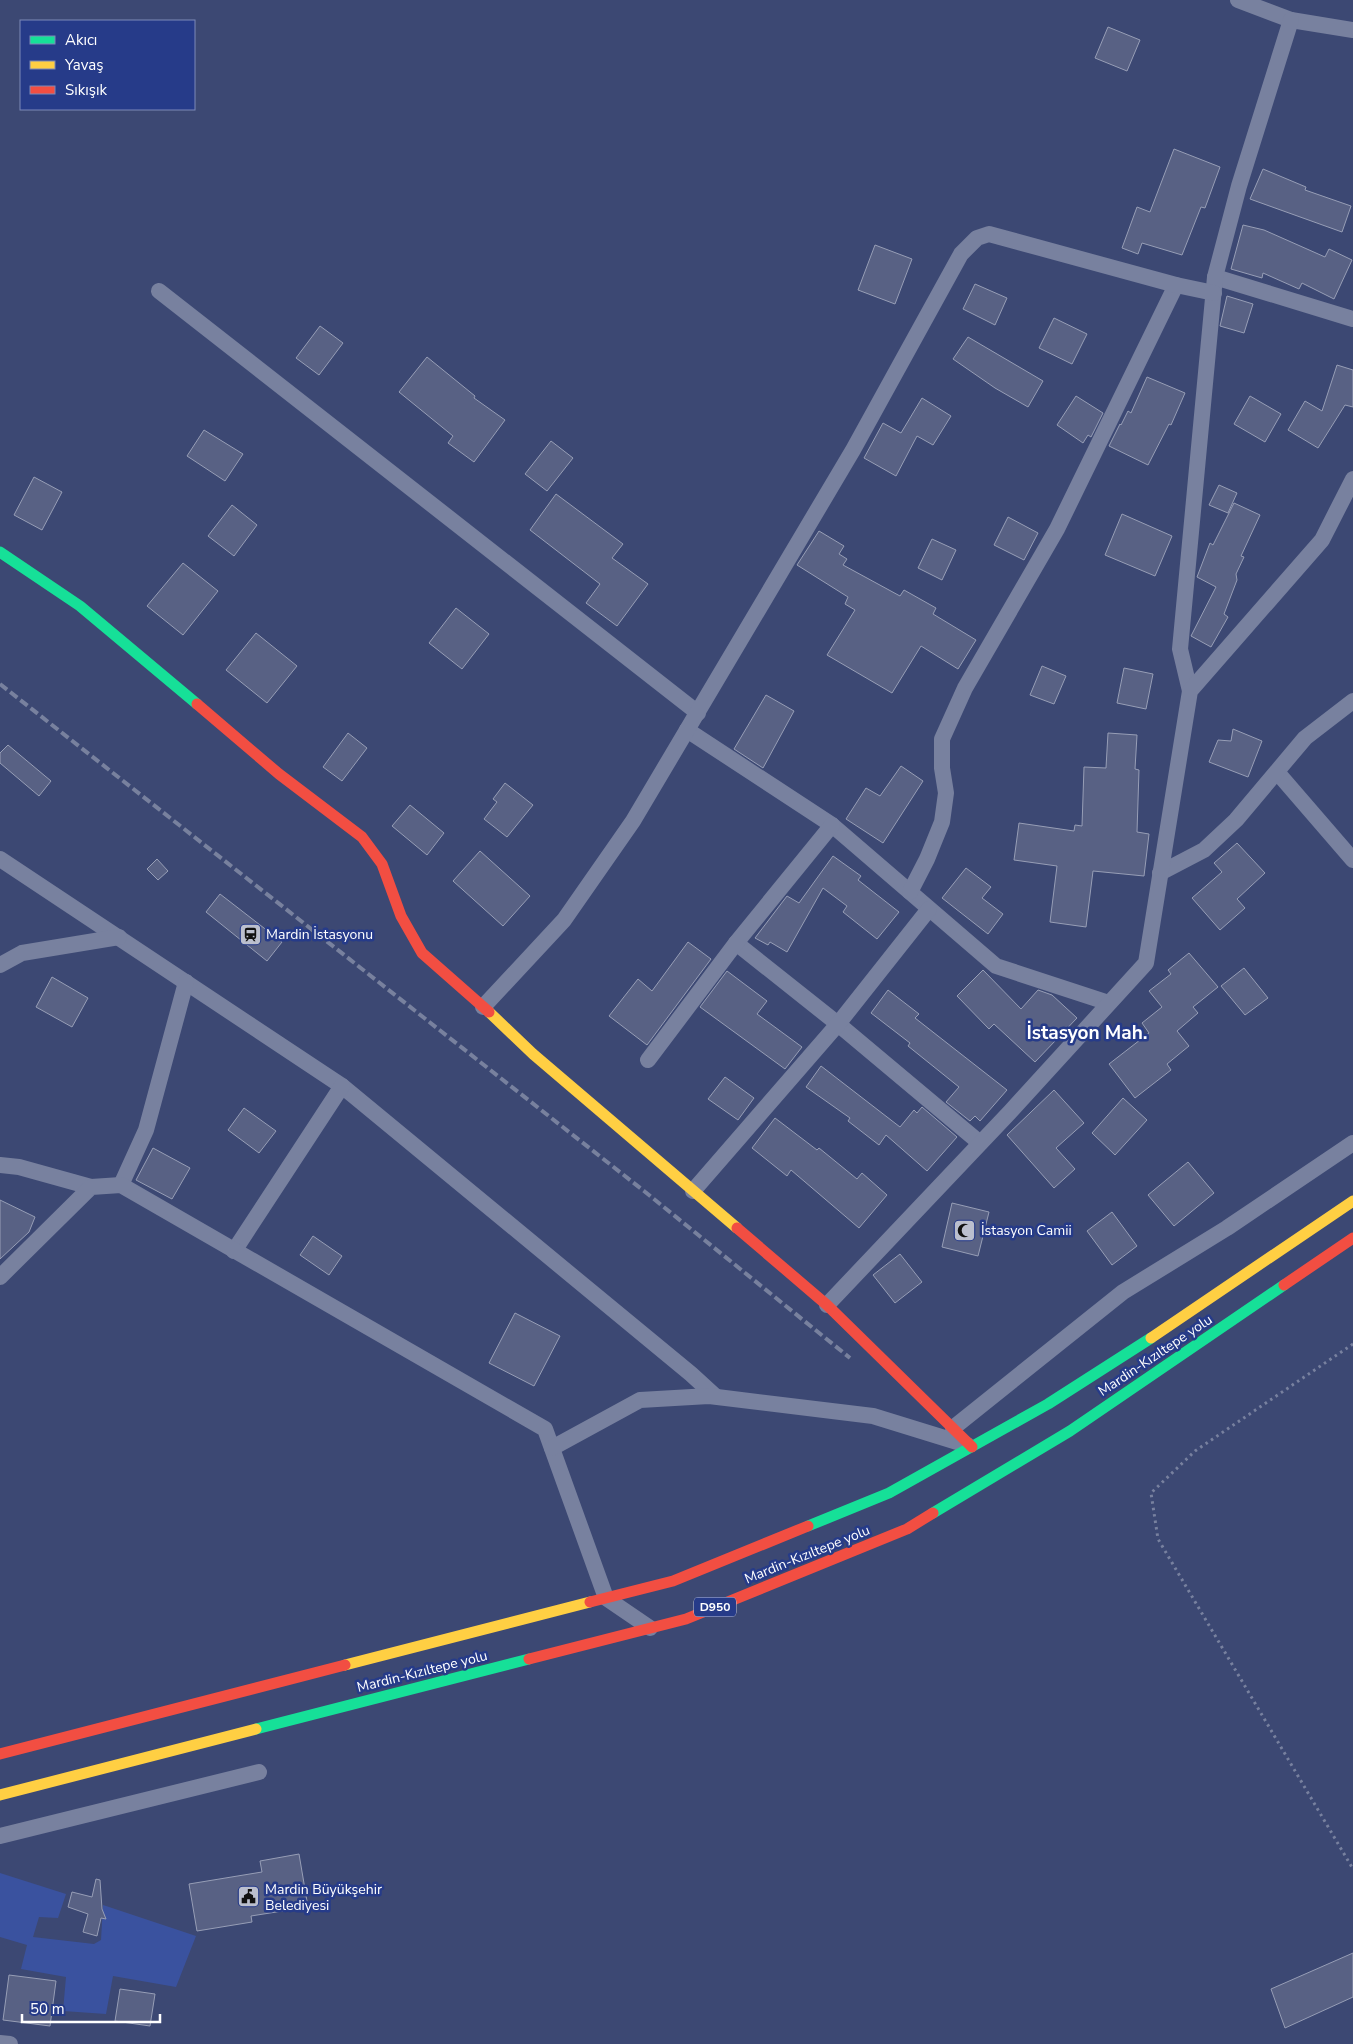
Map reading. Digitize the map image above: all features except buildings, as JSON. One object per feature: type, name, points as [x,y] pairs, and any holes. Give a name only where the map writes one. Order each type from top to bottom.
[{"type":"main road","points":[[0,552],[80,606],[279,774],[362,838],[382,864],[402,916],[422,953],[533,1054],[827,1305],[972,1447]]},
{"type":"main road","name":"Mardin-Kızıltepe yolu","points":[[0,1754],[673,1581],[890,1493],[1048,1404],[1185,1316],[1353,1201]]},
{"type":"main road","name":"Mardin-Kızıltepe yolu","points":[[0,1795],[686,1619],[907,1529],[1070,1431],[1353,1238]]},
{"type":"street","points":[[1238,0],[1291,20],[1353,30]]},
{"type":"street","points":[[827,1305],[1146,963],[1190,691],[1180,650],[1215,285],[1239,186],[1291,20]]},
{"type":"street","points":[[483,1007],[564,920],[633,820],[853,450],[961,254],[976,238],[989,234],[1176,286],[1215,285],[1353,318]]},
{"type":"street","points":[[910,892],[927,859],[942,822],[946,793],[942,768],[942,738],[966,688],[1057,529],[1176,286]]},
{"type":"street","points":[[159,291],[698,713]]},
{"type":"street","points":[[1190,691],[1322,540],[1353,479]]},
{"type":"street","points":[[1160,873],[1204,850],[1236,820],[1305,738],[1353,701]]},
{"type":"street","points":[[688,730],[832,825],[996,966],[1109,1003]]},
{"type":"street","points":[[1277,772],[1353,860]]},
{"type":"street","points":[[648,1060],[736,943],[832,825]]},
{"type":"street","points":[[0,859],[342,1086],[691,1374],[715,1396]]},
{"type":"street","points":[[693,1191],[838,1024],[929,909]]},
{"type":"street","points":[[0,965],[22,953],[118,937]]},
{"type":"street","points":[[736,943],[838,1024],[980,1143]]},
{"type":"street","points":[[120,1185],[146,1130],[186,982]]},
{"type":"street","points":[[234,1250],[342,1086]]},
{"type":"street","points":[[953,1428],[1123,1292],[1227,1228],[1353,1143]]},
{"type":"street","points":[[0,1165],[19,1167],[91,1187],[120,1185],[545,1429],[606,1598],[650,1628]]},
{"type":"street","points":[[0,1277],[91,1187]]},
{"type":"street","points":[[552,1448],[640,1400],[715,1396],[873,1416],[972,1447]]},
{"type":"street","points":[[0,1836],[259,1772]]},
{"type":"street","points":[[0,2043],[10,2044]]},
{"type":"path","points":[[1353,1344],[1195,1450],[1151,1493],[1158,1539],[1353,1869]]},
{"type":"shaded area","points":[[0,1873],[66,1894],[58,1918],[39,1917],[33,1937],[94,1944],[101,1940],[103,1905],[196,1936],[176,1987],[113,1976],[106,2014],[63,2011],[66,1977],[21,1969],[27,1945],[0,1937]]},
{"type":"railway","points":[[0,684],[644,1191],[850,1358]]},
{"type":"traffic: fast","points":[[0,552],[80,606],[197,704]]},
{"type":"traffic: fast","points":[[933,1513],[1070,1431],[1284,1285]]},
{"type":"traffic: fast","points":[[808,1526],[889,1493],[1048,1404],[1151,1338]]},
{"type":"traffic: fast","points":[[256,1729],[529,1659]]},
{"type":"traffic: slow","points":[[489,1012],[533,1054],[737,1228]]},
{"type":"traffic: slow","points":[[1151,1338],[1353,1201]]},
{"type":"traffic: slow","points":[[345,1665],[590,1602]]},
{"type":"traffic: slow","points":[[0,1795],[256,1729]]},
{"type":"traffic: jam","points":[[197,704],[279,774],[362,837],[382,864],[401,916],[422,953],[489,1012]]},
{"type":"traffic: jam","points":[[737,1228],[827,1305],[972,1447]]},
{"type":"traffic: jam","points":[[1284,1285],[1353,1238]]},
{"type":"traffic: jam","points":[[529,1659],[686,1619],[907,1529],[933,1513]]},
{"type":"traffic: jam","points":[[590,1602],[673,1581],[808,1526]]},
{"type":"traffic: jam","points":[[0,1754],[345,1665]]},
{"type":"place","name":"Mardin İstasyonu","points":[[250,934]]},
{"type":"place","name":"İstasyon Camii","points":[[965,1230]]},
{"type":"place","name":"Mardin Büyükşehir Belediyesi","points":[[249,1897]]},
{"type":"district","name":"İstasyon Mah.","points":[[1087,1032]]}]
